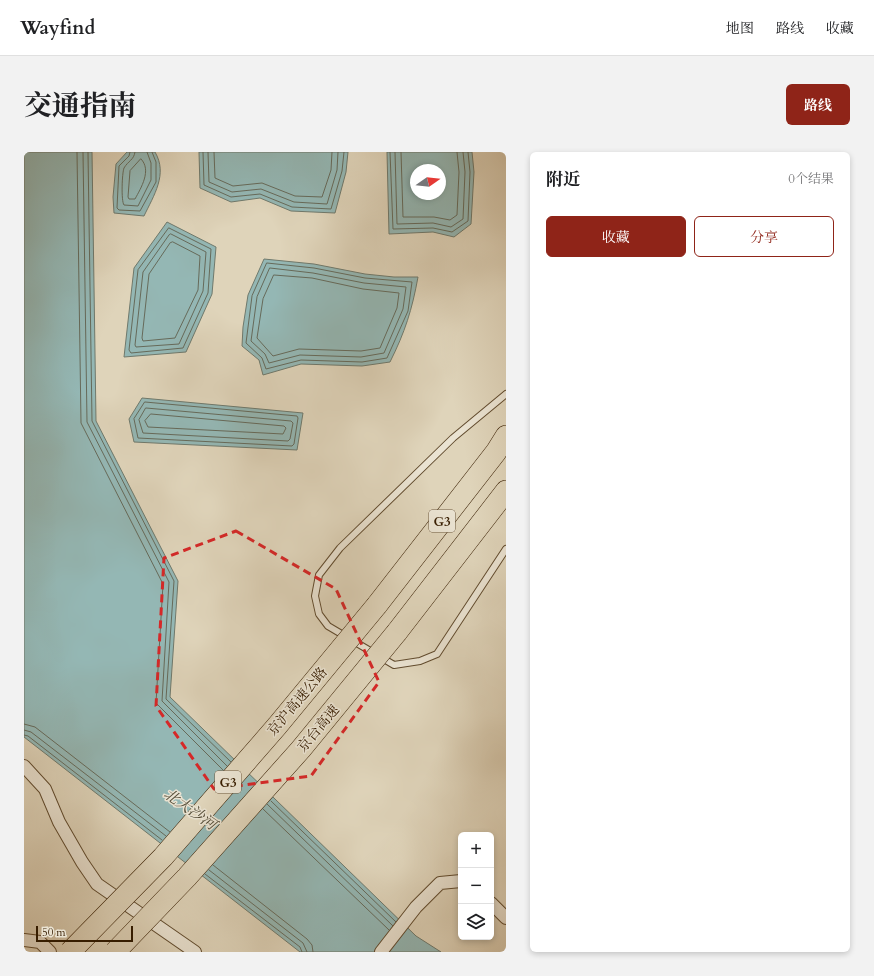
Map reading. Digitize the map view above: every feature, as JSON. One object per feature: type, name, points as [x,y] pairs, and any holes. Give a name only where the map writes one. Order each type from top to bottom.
[{"type":"highway","name":"京沪高速公路","points":[[70,952],[163,856],[277,726],[377,605],[496,452],[506,436]]},
{"type":"highway","name":"京台高速","points":[[115,952],[187,877],[301,749],[397,632],[506,491]]},
{"type":"street","points":[[24,766],[44,789],[74,849],[97,884],[195,952]]},
{"type":"street","points":[[381,952],[406,920],[440,883],[458,882]]},
{"type":"street","points":[[492,904],[506,918]]},
{"type":"street","points":[[24,940],[40,942],[50,952]]},
{"type":"lane","points":[[506,394],[453,438],[340,548],[319,575],[315,596],[319,614],[328,626],[394,665],[420,661],[437,654],[506,550]]},
{"type":"lane","points":[[413,611],[506,503]]},
{"type":"highlighted area","points":[[236,531],[336,589],[379,682],[311,776],[214,789],[156,706],[164,558]]},
{"type":"water","name":"北大沙河","points":[[24,152],[92,152],[96,421],[178,581],[170,697],[416,936],[441,952],[300,952],[24,737]]},
{"type":"water","points":[[127,152],[155,152],[159,160],[160,176],[158,184],[144,216],[114,213],[113,197],[116,164]]},
{"type":"water","points":[[199,152],[348,152],[346,172],[335,213],[291,211],[260,198],[231,202],[200,188]]},
{"type":"water","points":[[387,152],[472,152],[474,172],[471,224],[454,237],[433,232],[389,234]]},
{"type":"water","points":[[167,222],[216,247],[212,294],[186,352],[124,357],[134,268]]},
{"type":"water","points":[[264,259],[314,264],[365,274],[394,277],[418,277],[407,321],[390,362],[362,366],[301,364],[263,375],[259,360],[242,346],[243,327],[248,295]]},
{"type":"water","points":[[142,398],[303,413],[297,450],[134,442],[129,419]]}]
